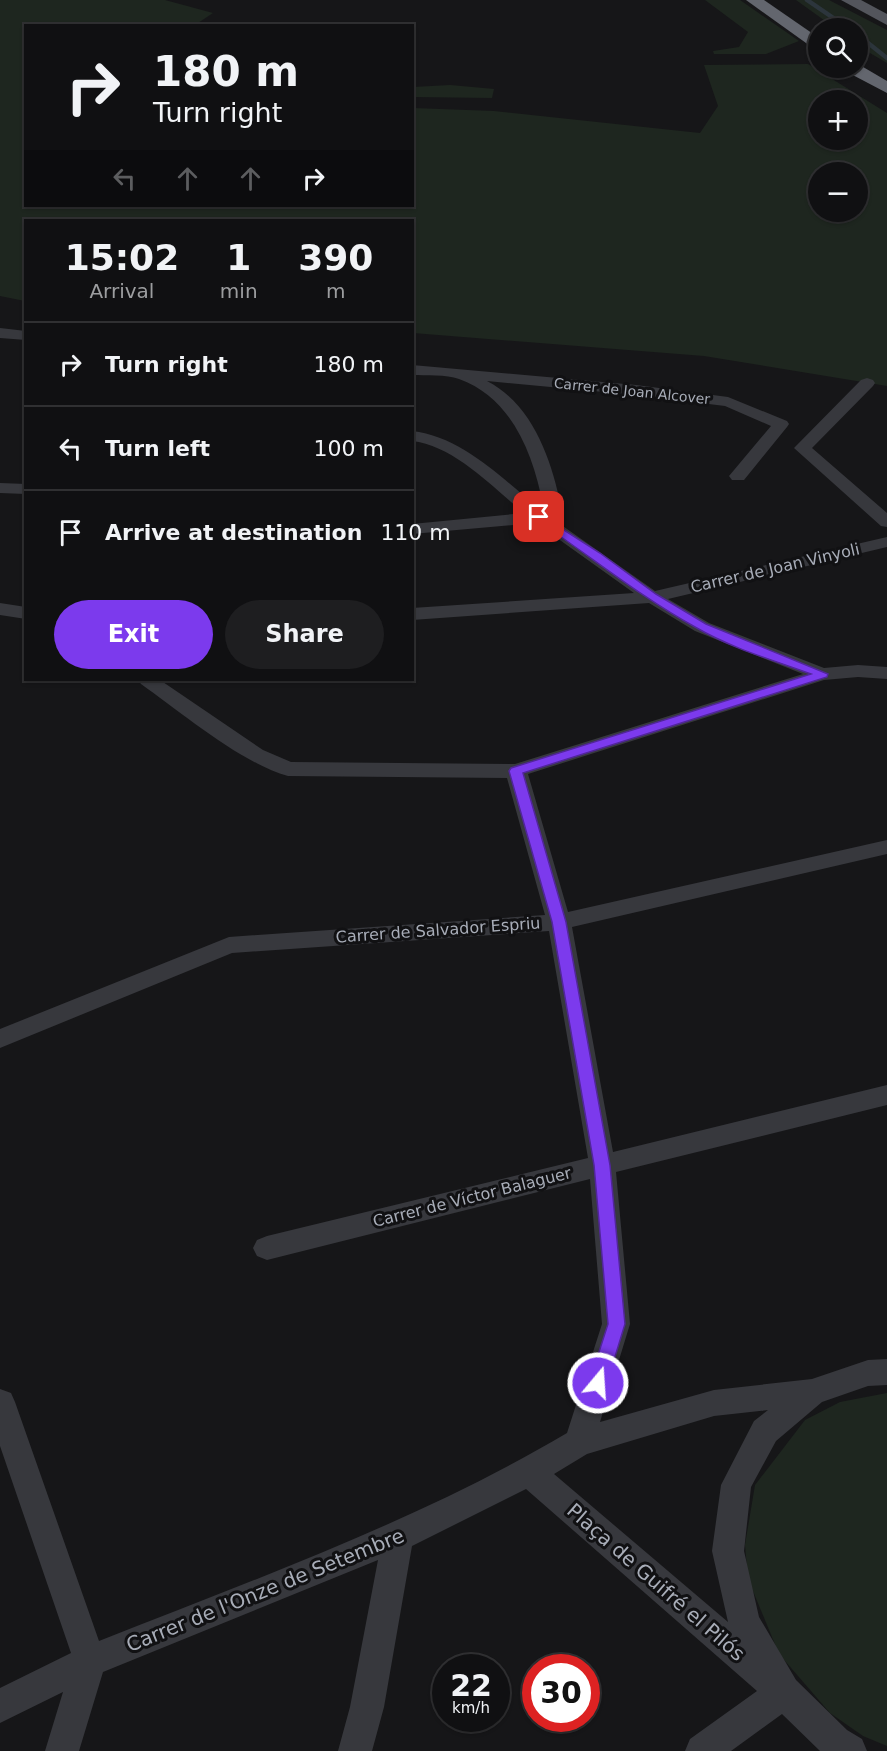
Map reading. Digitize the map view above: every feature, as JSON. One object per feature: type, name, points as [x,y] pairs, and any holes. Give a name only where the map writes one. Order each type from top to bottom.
[{"type":"highway","points":[[754,0],[808,37]]},
{"type":"highway","points":[[868,59],[887,71]]},
{"type":"highway","points":[[868,77],[887,88]]},
{"type":"main road","points":[[849,0],[885,18]]},
{"type":"street","points":[[0,333],[24,336]]},
{"type":"street","name":"Carrer de Joan Alcover","points":[[414,370],[636,390],[728,402],[781,424],[738,476]]},
{"type":"street","points":[[414,529],[539,517],[552,506],[547,476],[534,439],[512,410],[481,383],[458,374]]},
{"type":"street","points":[[867,383],[802,448],[887,522]]},
{"type":"street","points":[[414,436],[430,438],[465,457],[539,517],[596,555],[652,597],[702,627],[766,654],[822,674]]},
{"type":"street","points":[[0,488],[24,489]]},
{"type":"street","name":"Carrer de Joan Vinyoli","points":[[414,614],[652,597],[887,542]]},
{"type":"street","points":[[0,609],[24,613]]},
{"type":"street","points":[[149,681],[256,755],[288,769],[516,771],[822,674],[858,671],[887,673]]},
{"type":"street","points":[[516,771],[559,922],[602,1165],[616,1324],[579,1442]]},
{"type":"street","name":"Carrer de Salvador Espriu","points":[[0,1039],[229,945],[559,922],[887,847]]},
{"type":"street","name":"Carrer de Víctor Balaguer","points":[[267,1248],[887,1095]]},
{"type":"street","name":"Plaça de Guifré el Pilós","points":[[579,1442],[714,1403],[812,1392],[868,1373],[887,1372]]},
{"type":"street","name":"Plaça de Guifré el Pilós","points":[[784,1692],[744,1622],[728,1551],[736,1485],[765,1431],[812,1392]]},
{"type":"street","points":[[0,1402],[90,1661],[62,1751]]},
{"type":"street","name":"Carrer de l'Onze de Setembre","points":[[0,1706],[90,1661],[398,1537],[529,1472],[579,1442]]},
{"type":"street","name":"Plaça de Guifré el Pilós","points":[[529,1472],[784,1692],[835,1742],[850,1751]]},
{"type":"street","points":[[354,1751],[367,1707],[398,1537]]},
{"type":"street","points":[[702,1751],[784,1692]]},
{"type":"shaded area","points":[[0,0],[165,0],[213,13],[196,24],[24,24],[24,207],[414,207],[414,108],[494,111],[700,133],[718,106],[704,65],[808,64],[808,78],[831,78],[850,90],[808,90],[808,150],[868,150],[868,101],[887,113],[887,386],[704,356],[414,333],[414,219],[24,219],[24,301],[0,296]]},
{"type":"shaded area","points":[[705,0],[740,0],[799,41],[766,54],[714,54],[713,51],[739,47],[748,32]]},
{"type":"shaded area","points":[[796,0],[829,0],[864,18],[821,18]]},
{"type":"shaded area","points":[[868,20],[887,30],[887,63],[868,52]]},
{"type":"shaded area","points":[[450,85],[494,89],[492,98],[414,97],[414,87]]},
{"type":"shaded area","points":[[887,1393],[887,1746],[863,1736],[830,1713],[779,1654],[748,1579],[745,1545],[755,1485],[805,1420],[840,1402]]},
{"type":"waterway","points":[[807,0],[833,18]]},
{"type":"waterway","points":[[868,43],[887,58]]},
{"type":"route","points":[[539,517],[596,555],[652,597],[702,627],[766,654],[822,674],[516,771],[559,922],[602,1165],[616,1324],[598,1383]]}]
